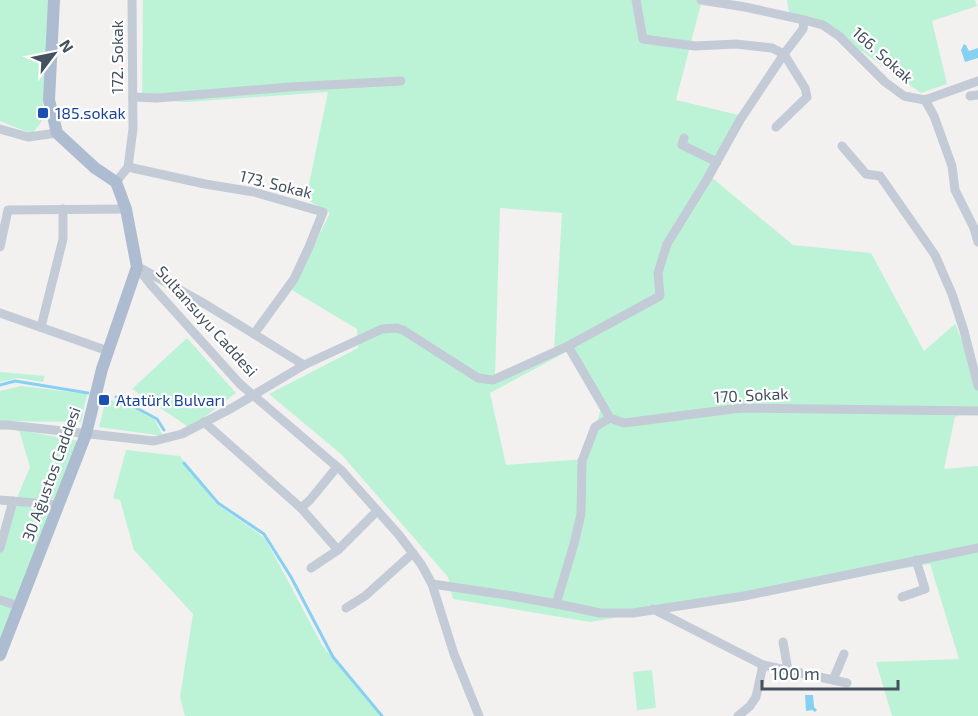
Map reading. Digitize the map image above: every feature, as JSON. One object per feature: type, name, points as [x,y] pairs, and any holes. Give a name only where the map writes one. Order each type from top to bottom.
[{"type":"main road","points":[[54,0],[49,100],[57,133],[95,168],[116,182]]},
{"type":"main road","name":"Sultansuyu Caddesi","points":[[116,182],[126,209],[137,267]]},
{"type":"main road","name":"30 Ağustos Caddesi","points":[[0,655],[86,434],[102,369],[137,267]]},
{"type":"street","name":"172. Sokak","points":[[128,167],[133,129],[132,0]]},
{"type":"street","points":[[636,0],[643,39],[695,46],[736,44],[772,48],[784,54],[805,88],[807,98],[776,127]]},
{"type":"street","name":"166. Sokak","points":[[701,0],[725,2],[823,25],[839,36],[885,82],[904,96],[925,100],[978,81]]},
{"type":"street","points":[[772,0],[772,12]]},
{"type":"street","points":[[478,716],[454,654],[432,584],[421,564],[399,535],[337,467],[252,394],[304,365],[382,329],[390,328],[403,330],[478,378],[493,380],[568,346],[660,296],[658,273],[667,244],[740,120],[803,29],[804,20]]},
{"type":"street","points":[[133,97],[157,98],[401,81]]},
{"type":"street","points":[[925,100],[934,116],[952,166],[955,190],[974,228],[978,242]]},
{"type":"street","points":[[0,129],[28,137],[57,133]]},
{"type":"street","points":[[684,138],[682,145],[717,162]]},
{"type":"street","points":[[842,146],[866,174],[880,176],[935,255],[952,294],[978,386]]},
{"type":"street","points":[[116,182],[128,167]]},
{"type":"street","name":"173. Sokak","points":[[128,167],[254,192],[323,212],[294,279],[254,334]]},
{"type":"street","points":[[41,327],[63,239],[63,209]]},
{"type":"street","points":[[0,247],[8,210],[126,209]]},
{"type":"street","points":[[137,267],[205,304],[304,365]]},
{"type":"street","name":"Sultansuyu Caddesi","points":[[0,425],[154,441],[182,434],[232,408],[252,394],[240,384],[137,267]]},
{"type":"street","points":[[0,313],[108,351]]},
{"type":"street","points":[[555,604],[581,514],[582,461],[595,427],[610,418],[568,346]]},
{"type":"street","name":"170. Sokak","points":[[610,418],[624,423],[741,408],[978,411]]},
{"type":"street","points":[[204,422],[301,508],[338,550]]},
{"type":"street","points":[[301,508],[337,467]]},
{"type":"street","points":[[0,500],[59,505]]},
{"type":"street","points":[[0,548],[13,501]]},
{"type":"street","points":[[311,568],[338,550],[377,511]]},
{"type":"street","points":[[432,584],[555,604],[600,614],[633,613],[744,596],[978,548]]},
{"type":"street","points":[[346,609],[365,596],[412,553]]},
{"type":"street","points":[[902,597],[925,589],[916,560]]},
{"type":"street","points":[[0,600],[20,606]]},
{"type":"street","points":[[653,609],[762,665],[847,683]]},
{"type":"street","points":[[783,642],[788,670]]},
{"type":"street","points":[[833,680],[844,654]]},
{"type":"street","points":[[738,716],[750,706],[756,697],[762,665]]},
{"type":"green space","points":[[0,0],[52,0],[42,121],[32,134],[0,121]]},
{"type":"green space","points":[[143,0],[702,0],[676,100],[747,117],[710,176],[793,245],[871,253],[924,351],[955,324],[978,378],[978,408],[955,417],[944,469],[978,466],[978,716],[892,716],[876,662],[959,659],[930,564],[590,622],[453,599],[448,577],[341,454],[269,394],[358,348],[357,329],[292,290],[330,213],[306,199],[328,92],[186,102],[142,99]],"holes":[[[500,208],[562,213],[554,351],[495,376]],[[568,351],[601,408],[586,459],[506,465],[490,393]]]},
{"type":"green space","points":[[787,0],[975,0],[977,6],[932,21],[947,84],[921,93],[819,21],[789,13]]},
{"type":"green space","points":[[187,338],[236,393],[190,428],[132,389]]},
{"type":"green space","points":[[0,372],[45,376],[43,382],[17,378],[0,382]]},
{"type":"green space","points":[[21,386],[87,394],[81,422],[0,421],[0,391]]},
{"type":"green space","points":[[106,399],[126,404],[155,420],[163,436],[99,427]]},
{"type":"green space","points":[[19,430],[79,441],[0,653],[0,538],[30,467]]},
{"type":"green space","points":[[126,450],[180,456],[215,503],[265,538],[322,645],[380,716],[185,716],[180,697],[193,614],[134,550],[120,500],[113,498]]},
{"type":"green space","points":[[652,670],[656,708],[637,710],[633,672]]},
{"type":"water","points":[[964,44],[969,51],[978,48],[978,58],[965,62],[961,50]]},
{"type":"water","points":[[805,695],[813,695],[814,707],[817,710],[815,712],[806,711]]},
{"type":"waterway","points":[[0,385],[15,381],[88,393]]},
{"type":"waterway","points":[[116,397],[157,419],[164,430]]},
{"type":"waterway","points":[[184,463],[218,503],[264,534],[291,577],[333,657],[382,716]]},
{"type":"place","name":"185.sokak","points":[[43,113]]},
{"type":"place","name":"Atatürk Bulvarı","points":[[104,400]]}]
